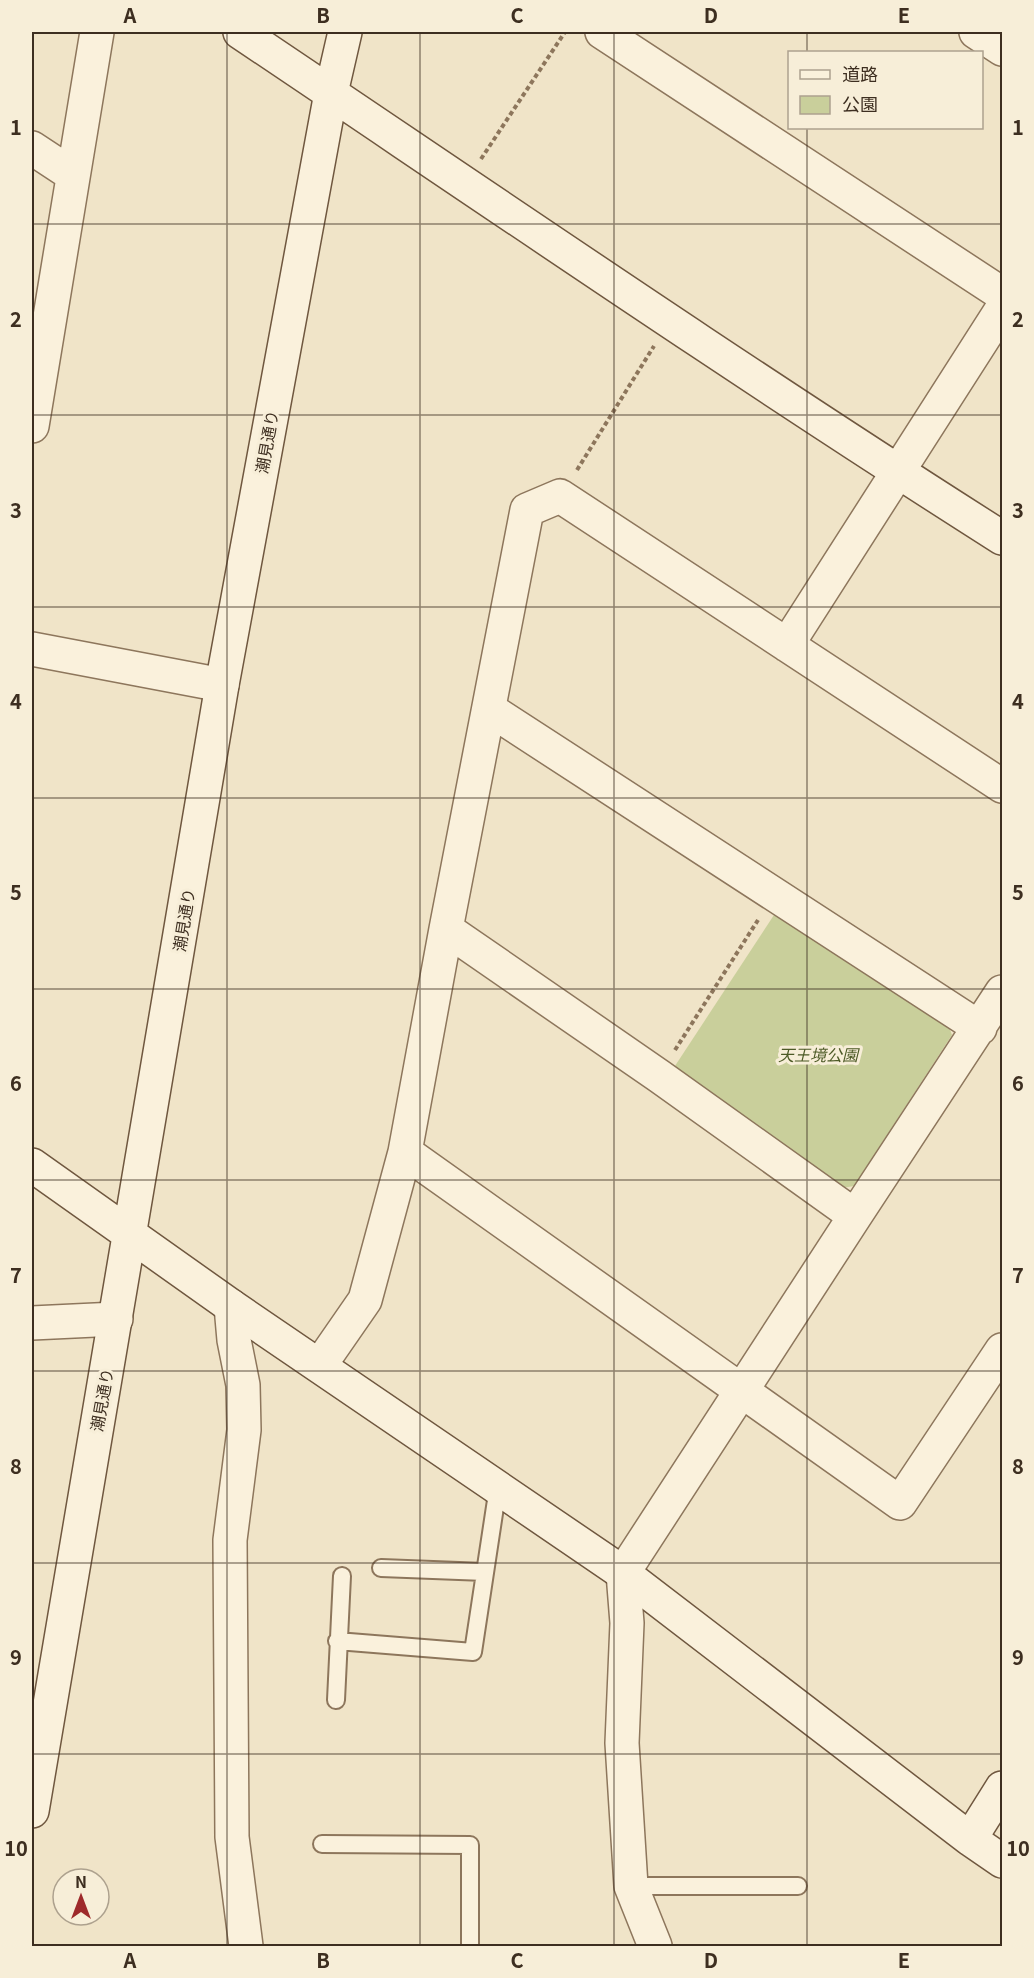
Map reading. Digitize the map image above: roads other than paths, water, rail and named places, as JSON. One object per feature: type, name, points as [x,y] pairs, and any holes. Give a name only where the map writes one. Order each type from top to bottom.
[{"type":"street","points":[[32,426],[35,382],[97,32]]},
{"type":"street","points":[[240,32],[897,472],[1002,538]]},
{"type":"street","name":"潮見通り","points":[[32,1811],[222,685],[331,93],[345,32]]},
{"type":"street","points":[[602,32],[1002,294]]},
{"type":"street","points":[[976,32],[1002,49]]},
{"type":"street","points":[[32,148],[73,175]]},
{"type":"street","points":[[787,645],[1002,309]]},
{"type":"street","points":[[320,1365],[364,1300],[405,1152],[527,510],[560,496],[1002,786]]},
{"type":"street","points":[[32,649],[222,685]]},
{"type":"street","points":[[489,709],[980,1028]]},
{"type":"street","points":[[446,928],[855,1216]]},
{"type":"street","points":[[655,1947],[631,1886],[622,1743],[627,1623],[623,1573],[1002,992]]},
{"type":"street","points":[[405,1152],[900,1503],[1002,1350]]},
{"type":"street","points":[[32,1165],[231,1306],[623,1573],[970,1839],[1002,1861]]},
{"type":"street","points":[[231,1306],[234,1340],[243,1385],[244,1430],[230,1539],[232,1837],[246,1947]]},
{"type":"street","points":[[32,1323],[116,1319]]},
{"type":"street","points":[[970,1839],[1002,1788]]},
{"type":"lane","points":[[337,1641],[473,1652],[498,1487]]},
{"type":"lane","points":[[381,1568],[485,1572]]},
{"type":"lane","points":[[336,1700],[337,1641],[342,1576]]},
{"type":"lane","points":[[322,1844],[470,1845],[470,1947]]},
{"type":"lane","points":[[631,1886],[798,1886]]},
{"type":"park label","name":"天王境公園","points":[[818,1055]]}]
